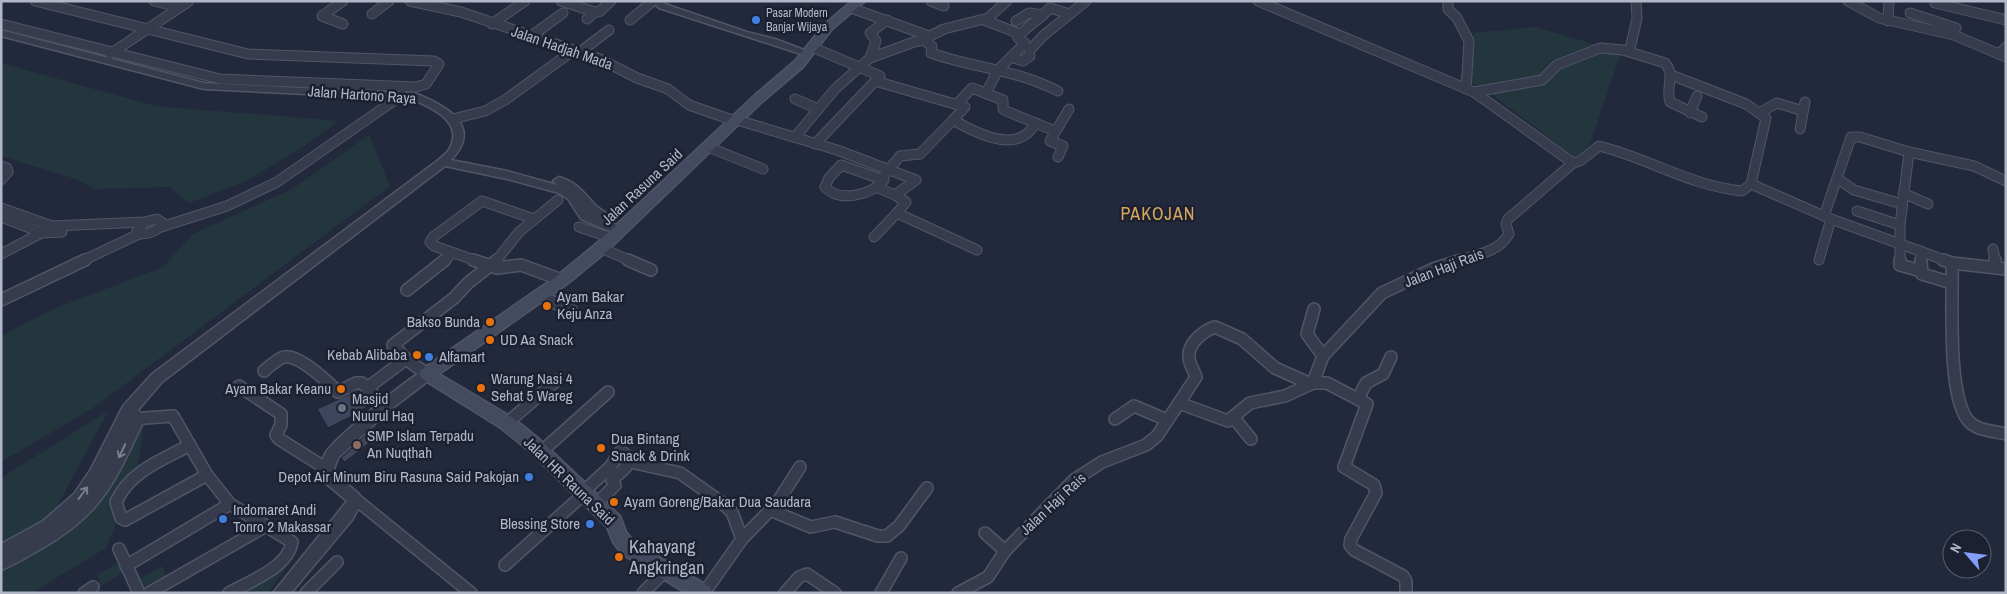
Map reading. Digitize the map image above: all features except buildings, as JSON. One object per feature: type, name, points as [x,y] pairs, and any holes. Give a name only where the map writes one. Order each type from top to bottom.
[{"type":"main road","name":"Jalan Rasuna Said","points":[[427,374],[562,280],[614,235],[736,120],[799,64],[828,27],[855,5]]},
{"type":"main road","name":"Jalan HR Rauna Said","points":[[427,374],[507,423],[541,452],[614,522],[619,536],[628,548],[703,593]]},
{"type":"street","points":[[1,24],[220,79],[416,88],[426,84],[438,64],[434,60],[248,54],[35,1]]},
{"type":"street","points":[[154,1],[179,7]]},
{"type":"street","points":[[343,1],[322,16],[343,24]]},
{"type":"street","points":[[372,14],[389,1]]},
{"type":"street","name":"Jalan Hadjah Mada","points":[[410,1],[461,12],[530,37],[600,59],[637,78],[668,88],[689,105],[837,150],[916,181],[896,195]]},
{"type":"street","points":[[492,24],[525,1]]},
{"type":"street","points":[[561,1],[594,12],[587,19]]},
{"type":"street","points":[[599,12],[611,1]]},
{"type":"street","points":[[630,20],[655,1],[662,6],[744,34],[786,41],[878,73],[879,77],[875,82],[864,91],[815,144]]},
{"type":"street","points":[[931,1],[944,6]]},
{"type":"street","points":[[795,137],[836,88],[870,58],[888,54],[919,39],[928,38],[942,30],[984,20],[1007,1]]},
{"type":"street","points":[[1011,57],[1025,61],[1030,56],[1029,51],[1035,44],[1086,1]]},
{"type":"street","points":[[1258,1],[1488,100],[1573,162],[1580,161],[1599,146],[1655,164],[1695,180],[1742,191],[1751,184],[1759,142],[1766,118],[1761,112],[1739,101],[1671,75]]},
{"type":"street","points":[[1448,1],[1448,9],[1457,18],[1469,42],[1470,91]]},
{"type":"street","points":[[1630,50],[1636,18],[1636,1]]},
{"type":"street","points":[[1848,1],[1873,16],[1962,37],[2002,56],[2006,46]]},
{"type":"street","points":[[1888,21],[1889,1]]},
{"type":"street","points":[[101,60],[188,2]]},
{"type":"street","points":[[1934,2],[1939,11],[1943,33]]},
{"type":"street","points":[[1934,2],[2006,20]]},
{"type":"street","points":[[855,5],[928,38],[933,54],[1034,79],[1058,91]]},
{"type":"street","points":[[984,20],[1020,34],[1025,32],[1050,8],[1070,14]]},
{"type":"street","points":[[1016,21],[1028,11],[1043,16]]},
{"type":"street","points":[[530,37],[563,13]]},
{"type":"street","points":[[1910,13],[1940,21],[1956,28]]},
{"type":"street","points":[[870,58],[876,41],[870,33],[887,20]]},
{"type":"street","points":[[1,552],[56,519],[78,500],[88,487],[145,388],[168,368],[446,159],[455,149],[458,135],[452,119],[485,111],[505,100],[608,30]]},
{"type":"street","name":"Jalan Hartono Raya","points":[[1,33],[204,86],[402,95],[424,99],[452,119]]},
{"type":"street","points":[[986,92],[998,70],[1025,42],[1018,38],[1020,34]]},
{"type":"street","points":[[1470,91],[1545,79],[1555,66],[1588,50],[1604,47],[1630,50],[1661,60],[1667,65],[1671,75],[1668,99],[1676,107],[1702,117]]},
{"type":"street","points":[[874,237],[906,202],[880,184],[841,165],[829,178],[824,187],[835,194],[849,195],[880,184],[888,170],[900,156],[920,154],[966,107],[875,82]]},
{"type":"street","points":[[957,104],[970,88],[986,92],[1003,100],[1003,109],[1006,111],[1055,131]]},
{"type":"street","points":[[1,300],[141,228],[161,220],[161,227],[227,206],[277,182],[402,95]]},
{"type":"street","points":[[1690,113],[1697,96]]},
{"type":"street","points":[[794,99],[818,109]]},
{"type":"street","points":[[1761,112],[1777,103],[1804,106],[1800,129]]},
{"type":"street","points":[[1058,157],[1062,146],[1050,141],[1069,109]]},
{"type":"street","points":[[953,120],[1003,139],[1022,138],[1036,123]]},
{"type":"street","points":[[1819,260],[1827,217],[1849,139],[1853,136],[1908,152],[1974,166],[2006,181]]},
{"type":"street","points":[[708,148],[762,169]]},
{"type":"street","points":[[1908,152],[1900,225],[1900,265],[1952,283]]},
{"type":"street","points":[[446,159],[563,190],[572,196],[585,216],[614,235],[651,270]]},
{"type":"street","name":"Jalan Haji Rais","points":[[960,592],[988,577],[1005,551],[1039,515],[1085,473],[1102,462],[1146,445],[1163,429],[1166,420],[1196,377],[1189,358],[1192,349],[1202,334],[1215,327],[1226,330],[1248,342],[1274,367],[1312,383],[1323,356],[1382,294],[1433,269],[1478,256],[1504,243],[1509,234],[1506,224],[1508,219],[1573,162]]},
{"type":"street","points":[[1,166],[7,168],[8,172],[1,180]]},
{"type":"street","points":[[1838,179],[1854,190],[1902,204]]},
{"type":"street","points":[[1751,184],[1827,217],[1952,262],[2001,268],[1993,249]]},
{"type":"street","points":[[1903,193],[1928,204]]},
{"type":"street","points":[[470,593],[328,477],[327,470],[332,455],[385,406],[427,374],[406,359],[393,345],[454,298],[468,283],[492,266],[514,241],[519,232],[558,200]]},
{"type":"street","points":[[534,219],[482,201],[430,240],[434,246],[492,266],[505,268],[521,265],[562,280]]},
{"type":"street","points":[[1,208],[52,226],[141,228]]},
{"type":"street","points":[[1857,211],[1900,225]]},
{"type":"street","points":[[897,213],[976,250]]},
{"type":"street","points":[[1,217],[43,233],[141,228]]},
{"type":"street","points":[[1,254],[43,233],[52,226]]},
{"type":"street","points":[[578,227],[614,235]]},
{"type":"street","points":[[1921,271],[1922,251]]},
{"type":"street","points":[[407,290],[454,253]]},
{"type":"street","points":[[1952,262],[1960,405],[1968,421],[1974,425],[2006,434]]},
{"type":"street","points":[[540,296],[571,310]]},
{"type":"street","points":[[1314,309],[1309,321],[1307,334],[1323,356]]},
{"type":"street","points":[[264,371],[282,359],[290,357],[325,378],[338,392],[360,382],[385,406]]},
{"type":"street","points":[[1358,399],[1366,383],[1383,374],[1391,357]]},
{"type":"street","points":[[367,388],[406,359]]},
{"type":"street","points":[[507,423],[557,380]]},
{"type":"street","points":[[1179,403],[1226,421],[1234,418],[1250,403],[1285,396],[1312,383],[1327,383],[1366,404],[1344,467],[1374,485],[1376,490],[1351,538],[1350,545],[1354,550],[1403,576],[1406,581],[1406,593]]},
{"type":"street","points":[[239,386],[281,414],[281,425],[276,435],[279,439],[327,470]]},
{"type":"street","points":[[541,452],[608,392]]},
{"type":"street","points":[[1115,418],[1134,406],[1166,420]]},
{"type":"street","points":[[130,416],[173,416],[207,475],[230,504],[288,537],[292,542],[293,548],[282,562],[229,593]]},
{"type":"street","points":[[1,563],[59,530],[89,505],[112,471],[130,416]]},
{"type":"street","points":[[1234,418],[1251,439]]},
{"type":"street","points":[[190,445],[132,478],[122,487],[116,502],[121,518],[125,520],[207,475]]},
{"type":"street","points":[[587,498],[621,450],[635,463],[680,473],[721,502],[732,512],[742,539]]},
{"type":"street","points":[[703,593],[742,539],[770,510],[800,466]]},
{"type":"street","points":[[505,565],[587,498],[614,485],[612,480],[626,467]]},
{"type":"street","points":[[770,510],[811,527],[835,522],[878,536],[887,536],[899,526],[927,488]]},
{"type":"street","points":[[281,593],[347,515],[355,502],[354,498]]},
{"type":"street","points":[[126,566],[230,504]]},
{"type":"street","points":[[150,593],[266,526]]},
{"type":"street","points":[[985,533],[1005,551]]},
{"type":"street","points":[[119,549],[139,593]]},
{"type":"street","points":[[881,593],[901,558]]},
{"type":"street","points":[[306,593],[337,562]]},
{"type":"street","points":[[643,593],[666,570]]},
{"type":"street","points":[[785,593],[799,577],[807,574],[835,593]]},
{"type":"shaded area","points":[[1535,27],[1621,52],[1590,144],[1576,158],[1486,90],[1460,78],[1474,33]]},
{"type":"shaded area","points":[[1,63],[155,106],[339,121],[298,150],[246,181],[189,203],[169,187],[95,189],[76,179],[1,156]]},
{"type":"shaded area","points":[[369,135],[390,186],[93,408],[1,462],[1,336],[51,310],[163,267],[193,234],[292,189]]},
{"type":"shaded area","points":[[108,411],[52,516],[1,547],[1,478]]},
{"type":"shaded area","points":[[144,426],[136,475],[106,548],[31,593],[1,593],[1,559],[53,531]]},
{"type":"shaded area","points":[[118,563],[122,573],[101,586],[97,575]]},
{"type":"shaded area","points":[[289,563],[268,593],[243,591]]},
{"type":"shaded area","points":[[162,566],[168,580],[146,593],[140,579]]},
{"type":"place","name":"Pasar Modern Banjar Wijaya","points":[[756,20]]},
{"type":"place","name":"Ayam Bakar Keju Anza","points":[[547,306]]},
{"type":"place","name":"Bakso Bunda","points":[[490,322]]},
{"type":"place","name":"UD Aa Snack","points":[[490,340]]},
{"type":"place","name":"Kebab Alibaba","points":[[417,355]]},
{"type":"place","name":"Alfamart","points":[[429,357]]},
{"type":"place","name":"Warung Nasi 4 Sehat 5 Wareg","points":[[481,388]]},
{"type":"place","name":"Ayam Bakar Keanu","points":[[341,389]]},
{"type":"place","name":"Masjid Nuurul Haq","points":[[342,408]]},
{"type":"place","name":"SMP Islam Terpadu An Nuqthah","points":[[357,445]]},
{"type":"place","name":"Dua Bintang Snack & Drink","points":[[601,448]]},
{"type":"place","name":"Depot Air Minum Biru Rasuna Said Pakojan","points":[[529,477]]},
{"type":"place","name":"Ayam Goreng/Bakar Dua Saudara","points":[[614,502]]},
{"type":"place","name":"Indomaret Andi Tonro 2 Makassar","points":[[223,519]]},
{"type":"place","name":"Blessing Store","points":[[590,524]]},
{"type":"place","name":"Kahayang Angkringan","points":[[619,557]]},
{"type":"district","name":"PAKOJAN","points":[[1158,214]]}]
